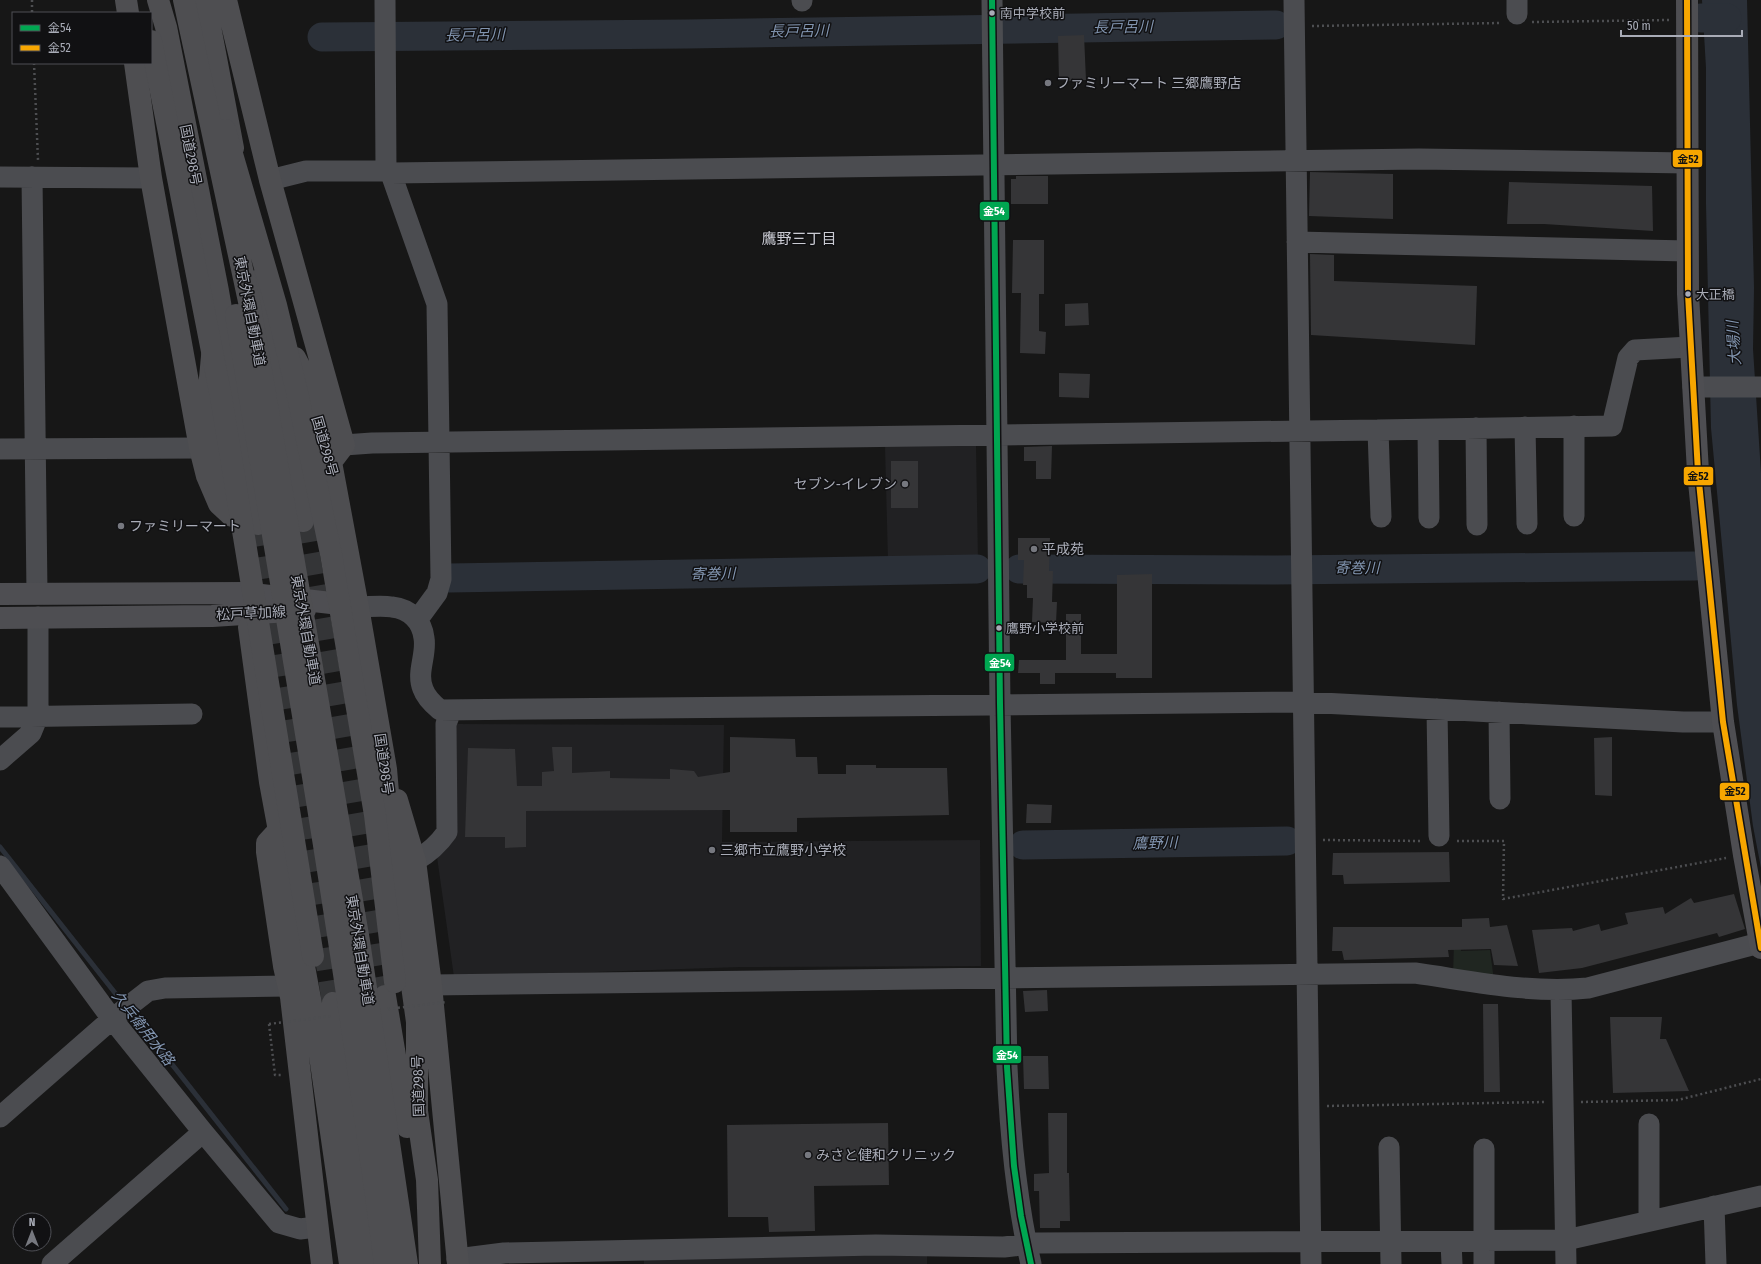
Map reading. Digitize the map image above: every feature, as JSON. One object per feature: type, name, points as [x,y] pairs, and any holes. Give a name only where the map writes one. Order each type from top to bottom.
[{"type":"highway","points":[[126,0],[128,12]]},
{"type":"highway","points":[[143,0],[146,12]]},
{"type":"highway","name":"国道298号","points":[[158,0],[166,27],[218,291],[258,524]]},
{"type":"highway","name":"東京外環自動車道","points":[[168,0],[235,308],[340,945],[369,1137],[385,1264]]},
{"type":"highway","points":[[184,0],[202,40],[219,111],[272,290],[297,392],[331,554],[375,814],[390,989],[417,1111]]},
{"type":"highway","name":"東京外環自動車道","points":[[184,0],[251,314],[359,941],[407,1264]]},
{"type":"highway","name":"国道298号","points":[[205,0],[303,521]]},
{"type":"highway","points":[[226,0],[337,453]]},
{"type":"highway","points":[[152,46],[221,397],[313,956],[318,1042]]},
{"type":"highway","points":[[135,64],[151,178],[200,448],[208,476],[219,504],[232,516]]},
{"type":"highway","name":"国道298号","points":[[257,282],[304,375],[337,453],[358,607],[386,769],[392,840],[417,1022],[417,1111],[427,1180],[430,1264]]},
{"type":"highway","points":[[218,291],[208,400],[232,516],[270,782],[318,1042],[350,1264]]},
{"type":"highway","points":[[386,769],[402,813],[415,861],[431,985],[458,1262]]},
{"type":"highway","points":[[279,830],[267,842],[267,852],[291,997],[298,1050],[316,1227],[322,1264]]},
{"type":"highway","name":"国道298号","points":[[390,989],[424,1264]]},
{"type":"highway","points":[[333,1003],[370,1264]]},
{"type":"main road","points":[[1686,0],[1688,163],[1687,251],[1690,347],[1700,387],[1705,553],[1723,722],[1741,840],[1760,946]]},
{"type":"main road","name":"松戸草加線","points":[[0,594],[244,593],[358,607]]},
{"type":"main road","name":"松戸草加線","points":[[0,618],[247,614],[358,607]]},
{"type":"street","points":[[385,0],[389,172],[437,304],[441,579],[437,593],[418,619]]},
{"type":"street","points":[[992,0],[1000,704],[1009,1118],[1015,1170],[1026,1243],[1031,1264]]},
{"type":"street","points":[[1294,0],[1304,841],[1311,1264]]},
{"type":"street","points":[[270,180],[306,171],[389,172],[1419,159],[1688,163]]},
{"type":"street","points":[[0,177],[151,178]]},
{"type":"street","points":[[35,177],[37,593]]},
{"type":"street","points":[[1297,242],[1687,251]]},
{"type":"street","points":[[337,453],[372,443],[1299,432],[1612,426],[1628,358],[1634,350],[1690,347]]},
{"type":"street","points":[[1700,387],[1760,387]]},
{"type":"street","points":[[1574,426],[1574,516]]},
{"type":"street","points":[[1525,427],[1527,524]]},
{"type":"street","points":[[1476,428],[1477,525]]},
{"type":"street","points":[[1378,430],[1381,517]]},
{"type":"street","points":[[1428,430],[1429,518]]},
{"type":"street","points":[[0,449],[200,448]]},
{"type":"street","points":[[358,607],[392,607],[408,612],[418,619],[425,639],[420,677],[423,691],[432,703],[440,710],[451,711],[1000,704],[1303,702],[1683,722],[1723,722]]},
{"type":"street","points":[[0,760],[31,733],[38,716],[38,617]]},
{"type":"street","points":[[1437,709],[1439,839]]},
{"type":"street","points":[[415,861],[429,854],[439,844],[447,832],[446,724],[451,711]]},
{"type":"street","points":[[1499,712],[1500,799]]},
{"type":"street","points":[[0,717],[192,714]]},
{"type":"street","points":[[0,866],[112,1019],[279,1223],[300,1229],[316,1227]]},
{"type":"street","points":[[431,985],[1415,973],[1526,989],[1561,991],[1588,988],[1760,946]]},
{"type":"street","points":[[0,1117],[112,1019],[148,991],[165,988],[288,986]]},
{"type":"street","points":[[1561,991],[1566,1264]]},
{"type":"street","points":[[1650,1124],[1650,1220]]},
{"type":"street","points":[[52,1264],[203,1132]]},
{"type":"street","points":[[1389,1147],[1391,1264]]},
{"type":"street","points":[[1484,1149],[1484,1264]]},
{"type":"street","points":[[458,1262],[473,1256],[520,1253],[876,1245],[1004,1255],[1026,1243],[1451,1242],[1566,1240],[1761,1196]]},
{"type":"street","points":[[1714,1206],[1716,1264]]},
{"type":"street","points":[[1451,1242],[1452,1264]]},
{"type":"path","points":[[32,0],[32,12]]},
{"type":"path","points":[[1294,26],[1515,15],[1670,20]]},
{"type":"path","points":[[34,64],[35,177]]},
{"type":"path","points":[[1304,841],[1439,839],[1504,841],[1503,899],[1726,858]]},
{"type":"path","points":[[269,1024],[275,1075],[284,1075]]},
{"type":"path","points":[[1309,1107],[1678,1100],[1761,1079]]},
{"type":"shaded area","points":[[885,446],[976,446],[978,561],[888,561]]},
{"type":"shaded area","name":"三郷市立鷹野小学校","points":[[455,724],[724,725],[722,842],[980,840],[981,966],[740,967],[454,977],[437,857]]},
{"type":"shaded area","points":[[1460,941],[1461,951],[1490,950],[1494,981],[1453,976],[1454,942]]},
{"type":"shaded area","points":[[927,1254],[927,1264],[644,1264],[644,1258]]},
{"type":"water","name":"大場川","points":[[1702,0],[1747,0],[1754,288],[1753,349],[1761,473],[1761,868],[1753,826],[1737,705],[1711,428],[1706,204],[1706,68]]},
{"type":"building","points":[[1084,35],[1086,80],[1059,81],[1058,36]]},
{"type":"building","points":[[1310,172],[1393,174],[1393,219],[1309,216]]},
{"type":"building","points":[[1016,176],[1048,176],[1048,204],[1011,204],[1011,179],[1016,179]]},
{"type":"building","points":[[1509,182],[1652,186],[1653,231],[1544,224],[1507,224]]},
{"type":"building","points":[[1013,240],[1044,240],[1044,294],[1039,294],[1039,331],[1046,332],[1045,354],[1020,353],[1021,293],[1012,293]]},
{"type":"building","points":[[1310,254],[1334,255],[1334,281],[1477,286],[1475,345],[1311,335]]},
{"type":"building","points":[[1088,303],[1089,325],[1065,326],[1065,304]]},
{"type":"building","points":[[1059,373],[1090,374],[1089,398],[1059,397]]},
{"type":"building","points":[[1052,446],[1051,479],[1036,479],[1036,461],[1024,461],[1024,447]]},
{"type":"building","name":"セブン-イレブン","points":[[891,461],[918,461],[918,508],[891,508]]},
{"type":"building","points":[[1018,538],[1050,538],[1049,571],[1053,571],[1052,602],[1057,602],[1056,623],[1032,622],[1033,598],[1027,598],[1027,585],[1023,585],[1024,560],[1018,560]]},
{"type":"building","points":[[1152,574],[1152,678],[1116,678],[1116,673],[1055,673],[1055,684],[1040,684],[1040,673],[1018,673],[1019,660],[1066,660],[1066,614],[1081,614],[1081,654],[1117,654],[1117,575]]},
{"type":"building","points":[[730,737],[795,739],[796,757],[817,757],[818,774],[846,774],[846,765],[876,765],[876,768],[947,768],[949,815],[797,818],[797,832],[730,832],[730,810],[526,811],[526,847],[505,848],[505,837],[465,837],[468,748],[515,749],[517,786],[542,786],[542,772],[554,771],[552,747],[572,747],[572,773],[610,771],[610,778],[670,779],[670,769],[694,771],[698,777],[730,772]]},
{"type":"building","points":[[1612,737],[1612,796],[1595,795],[1594,738]]},
{"type":"building","points":[[1027,804],[1052,805],[1051,823],[1026,823]]},
{"type":"building","points":[[1449,852],[1450,882],[1344,884],[1343,875],[1332,875],[1333,853]]},
{"type":"building","points":[[1734,894],[1745,929],[1719,937],[1717,933],[1582,968],[1539,973],[1532,930],[1572,928],[1573,931],[1599,924],[1601,931],[1628,924],[1625,913],[1663,907],[1665,914],[1691,898],[1694,903]]},
{"type":"building","points":[[1489,918],[1490,927],[1507,925],[1518,966],[1494,965],[1491,949],[1448,950],[1449,957],[1344,960],[1342,951],[1332,951],[1333,927],[1462,927],[1462,919]]},
{"type":"building","points":[[1047,990],[1048,1011],[1025,1012],[1023,991]]},
{"type":"building","points":[[1483,1004],[1498,1004],[1500,1092],[1484,1092]]},
{"type":"building","points":[[1610,1017],[1662,1017],[1660,1039],[1666,1039],[1689,1091],[1613,1093]]},
{"type":"building","points":[[1023,1056],[1048,1056],[1049,1089],[1024,1089]]},
{"type":"building","points":[[1048,1113],[1067,1113],[1067,1173],[1069,1173],[1070,1221],[1060,1221],[1060,1228],[1040,1228],[1039,1191],[1034,1191],[1034,1174],[1049,1173]]},
{"type":"building","name":"みさと健和クリニック","points":[[888,1123],[889,1185],[814,1186],[815,1231],[769,1232],[768,1217],[728,1217],[727,1125]]},
{"type":"waterway","name":"長戸呂川","points":[[1701,18],[1727,18]]},
{"type":"waterway","name":"長戸呂川","points":[[322,37],[687,34],[1276,25]]},
{"type":"waterway","name":"寄巻川","points":[[1019,569],[1275,570],[1695,566]]},
{"type":"waterway","name":"寄巻川","points":[[449,578],[977,569]]},
{"type":"waterway","name":"鷹野川","points":[[1023,845],[1287,841]]},
{"type":"waterway","name":"久兵衛用水路","points":[[0,847],[123,1003]]},
{"type":"waterway","name":"久兵衛用水路","points":[[130,1011],[286,1209]]},
{"type":"tunnel","points":[[303,521],[385,996]]},
{"type":"tunnel","points":[[258,524],[333,1003]]},
{"type":"transit line","name":"金54","points":[[992,0],[1000,704],[1007,1067],[1014,1166],[1021,1216],[1031,1264]]},
{"type":"transit line","name":"金52","points":[[1687,0],[1688,294],[1698,472],[1723,722],[1761,948]]},
{"type":"place","name":"南中学校前","points":[[992,13]]},
{"type":"place","name":"ファミリーマート 三郷鷹野店","points":[[1048,83]]},
{"type":"place","name":"大正橋","points":[[1688,294]]},
{"type":"place","name":"セブン-イレブン","points":[[905,484]]},
{"type":"place","name":"ファミリーマート","points":[[121,526]]},
{"type":"place","name":"平成苑","points":[[1034,549]]},
{"type":"place","name":"鷹野小学校前","points":[[999,628]]},
{"type":"place","name":"三郷市立鷹野小学校","points":[[712,850]]},
{"type":"place","name":"みさと健和クリニック","points":[[808,1155]]},
{"type":"district","name":"鷹野三丁目","points":[[799,239]]}]
